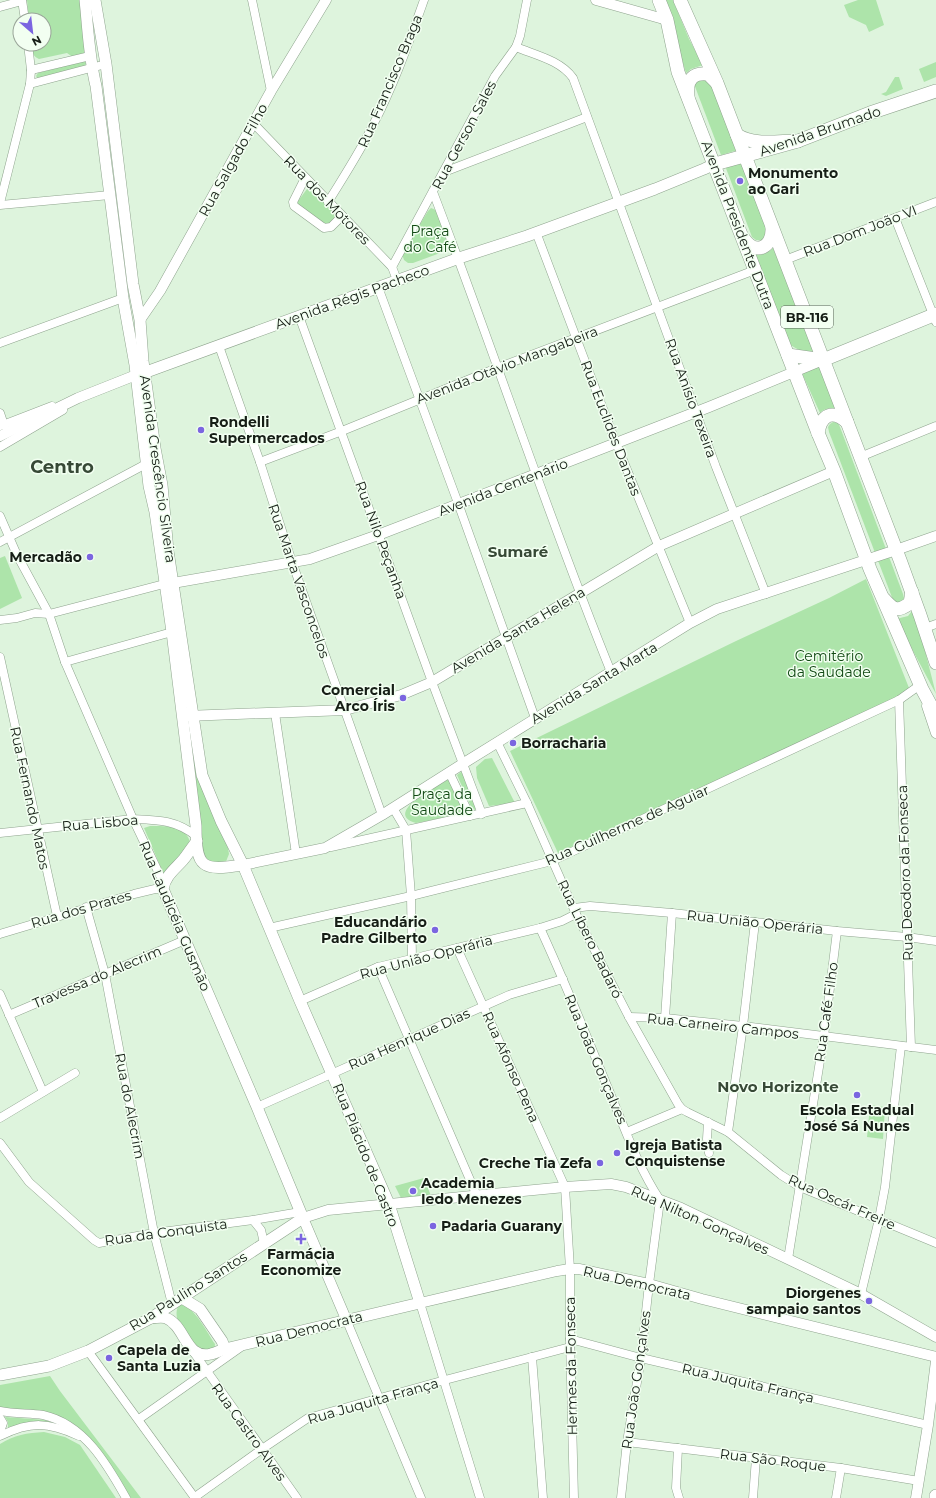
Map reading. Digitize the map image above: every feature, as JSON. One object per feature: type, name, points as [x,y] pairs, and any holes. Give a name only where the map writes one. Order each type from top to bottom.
[{"type":"main road","name":"Avenida Crescêncio Silveira","points":[[85,0],[90,56],[96,86],[123,298],[162,485],[172,632],[199,859],[202,863],[212,868],[226,868]]},
{"type":"main road","name":"Avenida Crescêncio Silveira","points":[[96,0],[106,64],[135,295],[140,320],[140,374],[146,464],[149,486],[194,715],[202,775],[234,851],[243,865]]},
{"type":"main road","name":"Avenida Presidente Dutra","points":[[659,0],[667,20],[678,72],[688,96],[710,166],[743,238],[867,559]]},
{"type":"main road","name":"BR-116","points":[[680,0],[717,84],[737,135],[912,592],[930,626],[935,658]]},
{"type":"main road","points":[[688,96],[687,90],[689,82],[698,74],[708,74],[717,84]]},
{"type":"main road","name":"Avenida Brumado","points":[[710,166],[798,141],[870,113],[936,91]]},
{"type":"main road","points":[[737,135],[754,141],[798,141]]},
{"type":"main road","name":"Avenida Régis Pacheco","points":[[140,374],[458,258],[619,202],[710,166]]},
{"type":"main road","points":[[743,238],[750,246],[759,248],[764,247],[771,238],[772,225]]},
{"type":"main road","points":[[123,298],[126,295],[135,295]]},
{"type":"main road","points":[[788,355],[823,360],[935,317]]},
{"type":"main road","points":[[818,433],[820,424],[827,416],[840,416],[847,422]]},
{"type":"main road","points":[[146,464],[152,460],[158,461]]},
{"type":"main road","points":[[149,486],[156,488],[162,485]]},
{"type":"main road","name":"BR-116","points":[[867,559],[921,687],[936,715]]},
{"type":"main road","points":[[884,599],[897,610],[910,603],[912,592]]},
{"type":"main road","points":[[164,886],[170,872],[182,860],[196,839]]},
{"type":"main road","points":[[226,868],[233,857],[234,851]]},
{"type":"main road","points":[[226,868],[243,865]]},
{"type":"main road","name":"Rua Plácido de Castro","points":[[243,865],[300,1001],[389,1204],[420,1303]]},
{"type":"main road","name":"Rua Laudicéia Gusmão","points":[[164,886],[185,940],[258,1107],[302,1215]]},
{"type":"main road","name":"Rua Paulino Santos","points":[[0,1375],[49,1366],[88,1351],[151,1318],[264,1243],[302,1215]]},
{"type":"main road","points":[[181,1332],[177,1301],[200,1309],[222,1341],[225,1349]]},
{"type":"main road","name":"Rua Democrata","points":[[188,1346],[196,1353],[206,1355],[212,1354],[225,1349],[346,1319],[420,1303]]},
{"type":"main road","points":[[151,1318],[167,1318],[181,1332],[188,1346]]},
{"type":"street","points":[[252,0],[271,91]]},
{"type":"street","name":"Rua Salgado Filho","points":[[140,320],[160,291],[271,91],[326,0]]},
{"type":"street","name":"Rua Francisco Braga","points":[[328,202],[355,159],[374,124],[410,39],[424,0]]},
{"type":"street","name":"Rua Gerson Sales","points":[[392,267],[494,76],[516,47],[520,36],[527,0]]},
{"type":"street","points":[[596,0],[667,20]]},
{"type":"street","points":[[0,7],[22,1],[24,12]]},
{"type":"street","name":"Rua Anísio Texeira","points":[[516,47],[551,61],[565,69],[573,78],[716,467],[766,594]]},
{"type":"street","points":[[29,52],[31,70],[30,84],[0,204],[110,195]]},
{"type":"street","points":[[31,70],[90,56]]},
{"type":"street","points":[[30,84],[106,64]]},
{"type":"street","points":[[444,172],[587,117]]},
{"type":"street","name":"Rua dos Motores","points":[[253,123],[392,267],[397,280]]},
{"type":"street","points":[[306,178],[293,202],[294,206],[324,228],[331,227],[342,216]]},
{"type":"street","points":[[433,192],[579,593],[611,672]]},
{"type":"street","name":"Rua Dom João VI","points":[[785,260],[936,202]]},
{"type":"street","points":[[895,218],[935,317]]},
{"type":"street","name":"Rua Euclides Dantas","points":[[536,232],[616,443],[690,623]]},
{"type":"street","name":"Avenida Otávio Mangabeira","points":[[260,462],[342,431],[497,368],[755,270]]},
{"type":"street","points":[[378,287],[458,503],[535,718]]},
{"type":"street","points":[[0,343],[123,298]]},
{"type":"street","name":"Rua Nilo Peçanha","points":[[299,316],[432,682],[464,763],[482,814]]},
{"type":"street","name":"Rua Marta Vasconcelos","points":[[219,346],[260,462],[292,562],[382,815]]},
{"type":"street","name":"Avenida Centenário","points":[[169,584],[310,559],[378,535],[696,412],[823,360]]},
{"type":"street","name":"Avenida Régis Pacheco","points":[[2,430],[140,374]]},
{"type":"street","name":"Avenida Régis Pacheco","points":[[0,447],[91,393]]},
{"type":"street","points":[[0,413],[2,430]]},
{"type":"street","points":[[860,457],[936,426]]},
{"type":"street","points":[[0,542],[146,464]]},
{"type":"street","name":"Avenida Santa Helena","points":[[182,716],[345,710],[401,695],[432,682],[659,546],[735,512],[834,471]]},
{"type":"street","points":[[0,516],[9,536]]},
{"type":"street","name":"Rua Laudicéia Gusmão","points":[[9,536],[16,554],[49,614],[66,662],[133,819],[164,886]]},
{"type":"street","name":"Avenida Santa Marta","points":[[243,865],[325,848],[382,815],[535,718],[690,623],[718,610],[936,536]]},
{"type":"street","points":[[0,620],[17,618],[35,613],[49,614],[169,584]]},
{"type":"street","points":[[66,662],[172,632]]},
{"type":"street","name":"Rua Fernando Matos","points":[[0,657],[57,916]]},
{"type":"street","name":"Rua Guilherme de Aguiar","points":[[269,928],[411,896],[552,861],[899,700],[921,687]]},
{"type":"street","name":"BR-116","points":[[921,687],[936,733]]},
{"type":"street","name":"Rua Deodoro da Fonseca","points":[[899,700],[911,1047]]},
{"type":"street","points":[[275,712],[296,854]]},
{"type":"street","name":"Rua Líbero Badaró","points":[[497,742],[527,803],[575,911],[629,1018],[682,1109]]},
{"type":"street","points":[[449,772],[470,816]]},
{"type":"street","points":[[325,848],[527,803]]},
{"type":"street","points":[[393,808],[406,830],[411,896],[412,959]]},
{"type":"street","name":"Rua Lisboa","points":[[0,833],[133,819],[158,820],[175,824],[188,830],[196,839]]},
{"type":"street","name":"Rua dos Prates","points":[[0,934],[86,907],[164,886]]},
{"type":"street","name":"Rua União Operária","points":[[300,1001],[378,967],[540,928],[562,921],[575,911],[590,906],[672,913],[936,941]]},
{"type":"street","name":"Rua do Alecrim","points":[[86,907],[105,974],[154,1233],[177,1301]]},
{"type":"street","points":[[664,1018],[672,913]]},
{"type":"street","points":[[728,1132],[743,1026],[755,922]]},
{"type":"street","name":"Rua João Gonçalves","points":[[540,928],[563,979],[626,1132],[647,1178],[660,1200],[641,1358],[621,1498]]},
{"type":"street","name":"Rua Café Filho","points":[[788,1259],[824,1036],[837,931]]},
{"type":"street","name":"Travessa do Alecrim","points":[[9,1015],[185,940]]},
{"type":"street","name":"Rua Afonso Pena","points":[[457,948],[565,1187]]},
{"type":"street","points":[[378,967],[477,1196]]},
{"type":"street","name":"Rua Henrique Dias","points":[[258,1107],[510,995],[563,979]]},
{"type":"street","points":[[0,994],[43,1092]]},
{"type":"street","name":"Rua Carneiro Campos","points":[[629,1018],[664,1018],[743,1026],[936,1050]]},
{"type":"street","points":[[861,1294],[885,1187],[901,1046]]},
{"type":"street","points":[[0,1118],[75,1073]]},
{"type":"street","points":[[626,1132],[682,1109]]},
{"type":"street","name":"Rua Oscár Freire","points":[[682,1109],[728,1132],[781,1175],[800,1187],[936,1243]]},
{"type":"street","points":[[708,1122],[707,1139],[709,1153]]},
{"type":"street","name":"Rua da Conquista","points":[[0,1143],[29,1182],[99,1243],[154,1233],[302,1215]]},
{"type":"street","name":"Rua Nilton Gonçalves","points":[[302,1215],[328,1210],[565,1187],[611,1184],[626,1186],[681,1208],[861,1294],[936,1337]]},
{"type":"street","name":"Hermes da Fonseca","points":[[565,1187],[570,1269],[570,1343],[574,1498]]},
{"type":"street","points":[[302,1215],[421,1498]]},
{"type":"street","points":[[253,1220],[261,1230],[264,1243]]},
{"type":"street","name":"Rua Democrata","points":[[420,1303],[570,1269],[579,1269],[649,1284],[702,1299],[936,1357]]},
{"type":"street","name":"Rua Plácido de Castro","points":[[420,1303],[480,1498]]},
{"type":"street","name":"Rua Juquita França","points":[[195,1497],[308,1418],[532,1357],[570,1343],[641,1358],[928,1425]]},
{"type":"street","points":[[139,1419],[243,1345]]},
{"type":"street","name":"Rua Castro Alves","points":[[188,1346],[297,1498]]},
{"type":"street","points":[[88,1351],[195,1497]]},
{"type":"street","points":[[532,1357],[543,1498]]},
{"type":"street","points":[[916,1498],[928,1425],[936,1361]]},
{"type":"street","points":[[0,1411],[43,1415],[56,1419],[73,1428],[87,1440],[109,1470],[126,1498]]},
{"type":"street","points":[[0,1418],[3,1423],[0,1432]]},
{"type":"street","points":[[0,1436],[16,1428],[39,1425],[65,1430],[87,1440]]},
{"type":"street","name":"Rua São Roque","points":[[628,1442],[841,1468],[919,1481]]},
{"type":"street","points":[[678,1448],[676,1488],[679,1498]]},
{"type":"street","points":[[753,1498],[756,1458]]},
{"type":"street","points":[[836,1498],[841,1468]]},
{"type":"green space","points":[[27,0],[81,0],[86,52],[74,58],[67,53],[39,59],[33,52],[52,52],[52,12],[28,12]]},
{"type":"green space","points":[[664,0],[673,0],[689,39],[703,65],[691,69],[686,73]]},
{"type":"green space","points":[[858,0],[876,0],[884,25],[869,32],[866,25],[849,17],[844,5]]},
{"type":"green space","points":[[84,61],[86,63],[85,66],[38,79],[36,76],[38,73]]},
{"type":"green space","points":[[936,62],[936,77],[924,82],[919,69]]},
{"type":"green space","points":[[709,77],[738,150],[721,155],[694,84],[694,81]]},
{"type":"green space","points":[[895,77],[899,77],[903,89],[886,96],[881,94],[886,92]]},
{"type":"green space","points":[[741,159],[768,232],[762,240],[756,240],[752,237],[724,163]]},
{"type":"green space","points":[[307,189],[312,191],[336,214],[337,216],[329,225],[326,225],[298,205],[298,201]]},
{"type":"green space","name":"Praça do Café","points":[[431,208],[436,210],[451,249],[413,263],[408,263],[404,260],[402,254]]},
{"type":"green space","points":[[773,248],[817,356],[803,352],[789,344],[755,255],[760,255]]},
{"type":"green space","points":[[819,364],[836,408],[827,409],[820,413],[801,371]]},
{"type":"green space","points":[[833,422],[838,423],[840,427],[903,594],[904,598],[902,602],[896,603],[893,600],[829,432],[828,427]]},
{"type":"green space","points":[[5,556],[22,598],[0,609],[0,558]]},
{"type":"green space","name":"Cemitério da Saudade","points":[[866,579],[909,688],[895,700],[558,853],[510,751]]},
{"type":"green space","points":[[912,611],[924,647],[936,694],[896,619],[908,616]]},
{"type":"green space","points":[[190,721],[197,776],[228,848],[229,854],[225,864],[214,867],[202,855],[187,722]]},
{"type":"green space","name":"Praça da Saudade","points":[[492,758],[515,803],[489,806],[477,778],[476,767],[485,759]]},
{"type":"green space","name":"Praça da Saudade","points":[[461,772],[463,773],[477,808],[474,810],[472,809],[457,775]]},
{"type":"green space","name":"Praça da Saudade","points":[[449,779],[465,814],[416,823],[407,818],[405,813],[409,806],[425,793]]},
{"type":"green space","points":[[150,826],[179,829],[188,836],[190,842],[165,877],[144,828]]},
{"type":"green space","points":[[870,1105],[885,1107],[883,1139],[867,1137]]},
{"type":"green space","name":"Academia Iedo Menezes","points":[[424,1178],[431,1196],[401,1198],[395,1186]]},
{"type":"green space","points":[[181,1304],[186,1306],[196,1315],[215,1344],[214,1351],[196,1349],[185,1334],[178,1322],[177,1316],[177,1310]]},
{"type":"green space","points":[[50,1376],[141,1498],[131,1498],[107,1463],[64,1420],[0,1409],[0,1385]]},
{"type":"green space","points":[[5,1417],[46,1420],[68,1429],[55,1425],[8,1431],[8,1422]]},
{"type":"green space","points":[[44,1432],[65,1437],[80,1445],[116,1498],[0,1498],[0,1444],[10,1438],[21,1435]]},
{"type":"place","name":"Monumento ao Gari","points":[[740,181]]},
{"type":"place","name":"Rondelli Supermercados","points":[[201,430]]},
{"type":"place","name":"Mercadão","points":[[90,557]]},
{"type":"place","name":"Comercial Arco Íris","points":[[403,698]]},
{"type":"place","name":"Borracharia","points":[[513,743]]},
{"type":"place","name":"Educandário Padre Gilberto","points":[[435,930]]},
{"type":"place","name":"Escola Estadual José Sá Nunes","points":[[857,1095]]},
{"type":"place","name":"Igreja Batista Conquistense","points":[[617,1153]]},
{"type":"place","name":"Creche Tia Zefa","points":[[600,1163]]},
{"type":"place","name":"Academia Iedo Menezes","points":[[413,1191]]},
{"type":"place","name":"Padaria Guarany","points":[[433,1226]]},
{"type":"place","name":"Farmácia Economize","points":[[301,1239]]},
{"type":"place","name":"Diorgenes sampaio santos","points":[[869,1301]]},
{"type":"place","name":"Capela de Santa Luzia","points":[[109,1358]]},
{"type":"district","name":"Centro","points":[[62,467]]},
{"type":"district","name":"Sumaré","points":[[518,551]]},
{"type":"district","name":"Novo Horizonte","points":[[778,1086]]}]
